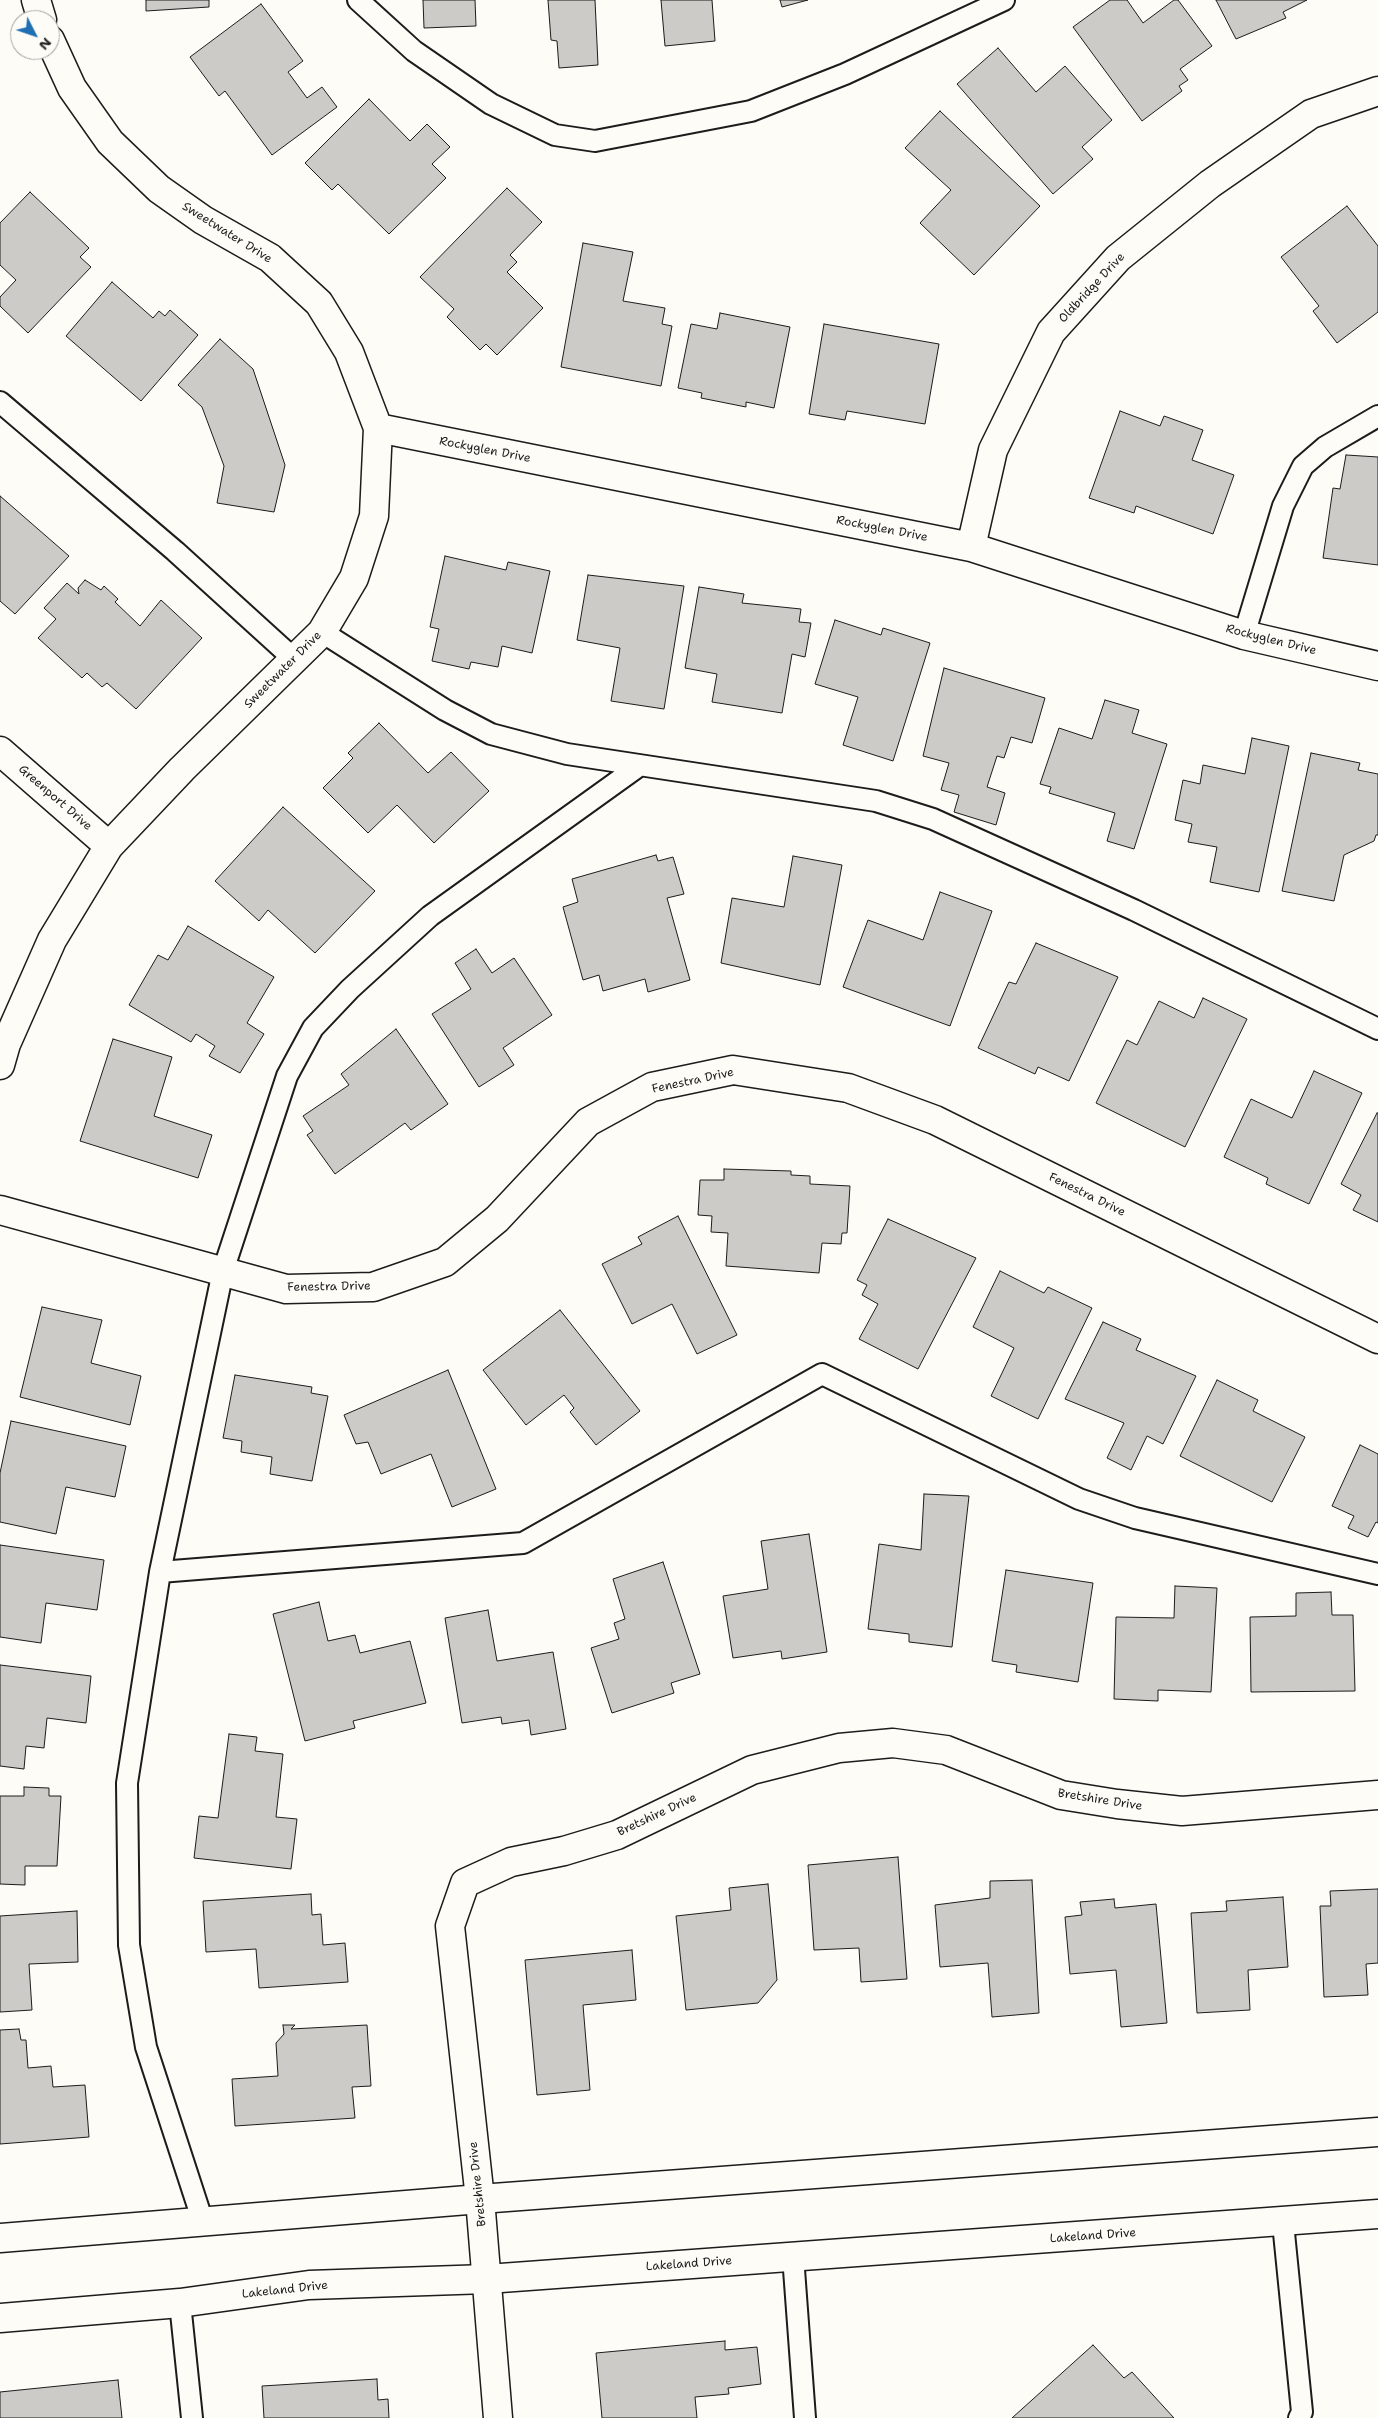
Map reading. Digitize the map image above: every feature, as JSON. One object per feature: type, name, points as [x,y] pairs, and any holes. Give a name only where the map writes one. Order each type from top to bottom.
[{"type":"street","name":"Sweetwater Drive","points":[[0,1065],[6,1044],[52,940],[109,846],[182,769],[322,632],[354,578],[374,516],[378,428],[349,352],[319,303],[270,258],[203,220],[159,189],[110,142],[72,88],[59,60]]},
{"type":"street","name":"Oldbridge Drive","points":[[971,547],[993,450],[1051,332],[1118,258],[1210,184],[1311,114],[1378,91]]},
{"type":"street","name":"Rockyglen Drive","points":[[378,428],[971,547],[1244,635],[1378,666]]},
{"type":"street","name":"Greenport Drive","points":[[0,751],[109,846]]},
{"type":"street","name":"Fenestra Drive","points":[[0,1210],[286,1289],[373,1287],[445,1262],[497,1220],[588,1122],[652,1087],[733,1070],[848,1088],[935,1120],[1378,1339]]},
{"type":"street","name":"Bretshire Drive","points":[[498,2418],[480,2199],[450,1926],[464,1883],[503,1866],[564,1851],[617,1835],[752,1770],[839,1748],[893,1743],[946,1750],[1061,1795],[1117,1804],[1182,1811],[1378,1795]]},
{"type":"street","points":[[0,2238],[480,2199],[1378,2132]]},
{"type":"street","name":"Lakeland Drive","points":[[0,2318],[180,2303],[309,2285],[487,2279],[1283,2223],[1378,2214]]},
{"type":"lane","points":[[358,0],[414,52],[491,104],[555,135],[595,141],[751,111],[854,70],[1004,0]]},
{"type":"lane","points":[[0,402],[175,551],[295,660]]},
{"type":"lane","points":[[1244,635],[1283,506],[1303,466],[1325,447],[1378,416]]},
{"type":"lane","points":[[322,632],[445,710],[491,734],[567,754],[876,801],[933,819],[1134,910],[1378,1029]]},
{"type":"lane","points":[[203,2222],[146,2047],[129,1944],[127,1783],[160,1572],[222,1271],[287,1076],[314,1028],[350,989],[430,916],[639,766]]},
{"type":"lane","points":[[160,1572],[524,1544],[822,1374],[1080,1499],[1144,1520],[1378,1574]]},
{"type":"lane","points":[[1283,2223],[1302,2412],[1299,2418]]},
{"type":"lane","points":[[793,2256],[805,2418]]},
{"type":"lane","points":[[180,2303],[192,2418]]},
{"type":"building","points":[[146,0],[209,0],[209,7],[146,11]]},
{"type":"building","points":[[423,0],[475,0],[476,26],[424,28]]},
{"type":"building","points":[[548,0],[595,0],[598,65],[559,68],[557,41],[551,40]]},
{"type":"building","points":[[661,0],[712,0],[715,41],[665,46]]},
{"type":"building","points":[[780,0],[808,0],[782,7]]},
{"type":"building","points":[[1110,0],[1127,0],[1143,23],[1174,0],[1178,0],[1212,46],[1180,69],[1188,80],[1179,86],[1182,91],[1142,121],[1073,27]]},
{"type":"building","points":[[1216,0],[1307,0],[1283,12],[1286,18],[1236,39]]},
{"type":"building","points":[[261,4],[303,61],[288,72],[307,98],[322,87],[337,107],[272,155],[225,91],[219,96],[190,57]]},
{"type":"building","points":[[998,48],[1036,92],[1065,66],[1112,120],[1082,147],[1093,159],[1053,194],[957,84]]},
{"type":"building","points":[[369,99],[410,141],[427,124],[450,147],[432,164],[446,178],[389,234],[338,184],[332,190],[305,163]]},
{"type":"building","points":[[940,111],[1040,206],[974,275],[920,223],[951,190],[905,148]]},
{"type":"building","points":[[507,188],[542,222],[510,255],[517,262],[507,272],[543,308],[497,355],[486,344],[480,350],[447,317],[454,309],[420,277]]},
{"type":"building","points":[[30,192],[89,248],[80,257],[91,267],[28,333],[0,306],[0,297],[16,280],[0,265],[0,223]]},
{"type":"building","points":[[1347,206],[1378,246],[1378,312],[1337,343],[1313,311],[1319,306],[1281,257]]},
{"type":"building","points":[[583,243],[633,252],[623,301],[665,308],[662,324],[672,326],[661,386],[561,367]]},
{"type":"building","points":[[112,282],[153,318],[159,311],[165,316],[170,310],[198,335],[141,401],[66,336]]},
{"type":"building","points":[[720,313],[790,327],[774,408],[746,402],[746,407],[701,398],[702,393],[678,388],[691,324],[717,329]]},
{"type":"building","points":[[824,324],[939,344],[925,424],[847,411],[845,420],[809,414]]},
{"type":"building","points":[[220,339],[253,369],[285,465],[274,512],[217,503],[224,466],[202,407],[178,385]]},
{"type":"building","points":[[1120,411],[1160,426],[1164,416],[1203,430],[1192,460],[1234,475],[1213,534],[1136,506],[1134,513],[1089,498]]},
{"type":"building","points":[[1346,455],[1378,457],[1378,565],[1323,558],[1333,488],[1340,489]]},
{"type":"building","points":[[0,496],[69,556],[15,614],[0,601]]},
{"type":"building","points":[[445,556],[506,570],[508,562],[550,571],[532,653],[502,646],[498,667],[471,662],[469,669],[432,661],[439,629],[430,627]]},
{"type":"building","points":[[588,575],[684,586],[664,709],[611,701],[620,648],[577,640]]},
{"type":"building","points":[[85,580],[101,590],[104,586],[118,599],[115,602],[140,626],[161,600],[202,638],[136,709],[107,683],[102,687],[87,673],[82,678],[38,638],[56,619],[44,608],[67,583],[79,594],[78,588]]},
{"type":"building","points":[[699,587],[744,594],[742,603],[801,609],[799,622],[811,623],[805,657],[792,654],[782,713],[712,702],[717,674],[685,668]]},
{"type":"building","points":[[835,620],[881,635],[883,628],[930,643],[893,761],[843,745],[858,697],[815,684]]},
{"type":"building","points":[[944,668],[1045,698],[1032,743],[1011,737],[1004,758],[997,756],[987,787],[1005,793],[996,825],[954,812],[959,795],[941,790],[949,763],[923,756]]},
{"type":"building","points":[[1105,700],[1139,710],[1132,733],[1167,744],[1134,849],[1107,841],[1115,813],[1049,793],[1051,787],[1040,784],[1059,728],[1092,739]]},
{"type":"building","points":[[379,723],[428,773],[451,752],[489,791],[434,843],[397,805],[368,833],[323,788],[353,758],[348,753]]},
{"type":"building","points":[[1252,738],[1289,746],[1259,892],[1210,882],[1217,847],[1188,842],[1192,824],[1175,820],[1183,780],[1200,784],[1203,765],[1245,774]]},
{"type":"building","points":[[1311,753],[1360,763],[1358,770],[1378,774],[1378,835],[1376,835],[1374,841],[1344,855],[1334,901],[1282,891]]},
{"type":"building","points":[[283,807],[375,891],[315,953],[268,910],[259,921],[215,881]]},
{"type":"building","points":[[656,855],[658,861],[673,857],[684,894],[667,898],[690,980],[648,992],[645,979],[603,991],[599,975],[583,980],[563,907],[578,902],[572,879]]},
{"type":"building","points":[[793,856],[842,865],[820,985],[721,963],[732,898],[784,907]]},
{"type":"building","points":[[940,892],[992,911],[950,1026],[843,987],[868,920],[923,940]]},
{"type":"building","points":[[188,926],[274,977],[247,1023],[264,1034],[240,1073],[209,1056],[215,1046],[196,1034],[191,1042],[129,1005],[158,955],[168,960]]},
{"type":"building","points":[[1036,943],[1118,977],[1069,1081],[1038,1067],[1035,1074],[978,1048],[1009,982],[1016,984]]},
{"type":"building","points":[[476,949],[492,973],[514,958],[552,1015],[503,1048],[514,1065],[479,1087],[432,1014],[471,989],[455,963]]},
{"type":"building","points":[[1203,998],[1247,1019],[1185,1147],[1096,1103],[1127,1040],[1137,1045],[1159,1001],[1194,1018]]},
{"type":"building","points":[[396,1029],[448,1104],[411,1130],[405,1123],[335,1174],[307,1135],[313,1131],[303,1116],[349,1085],[341,1074]]},
{"type":"building","points":[[113,1039],[172,1057],[154,1116],[212,1135],[198,1178],[80,1141]]},
{"type":"building","points":[[1314,1071],[1362,1093],[1309,1204],[1266,1184],[1268,1178],[1224,1157],[1251,1099],[1292,1118]]},
{"type":"building","points":[[1377,1113],[1378,1222],[1353,1210],[1361,1195],[1341,1184]]},
{"type":"building","points":[[724,1169],[791,1171],[791,1175],[810,1176],[810,1184],[850,1186],[847,1233],[842,1233],[841,1244],[822,1243],[819,1273],[726,1266],[728,1233],[711,1232],[712,1216],[698,1215],[700,1180],[724,1180]]},
{"type":"building","points":[[678,1216],[737,1335],[697,1354],[672,1304],[632,1324],[602,1264],[642,1244],[638,1237]]},
{"type":"building","points":[[888,1219],[976,1258],[918,1369],[859,1339],[878,1304],[862,1295],[867,1285],[857,1280]]},
{"type":"building","points":[[1000,1271],[1044,1293],[1048,1287],[1092,1308],[1038,1419],[991,1396],[1014,1348],[973,1327]]},
{"type":"building","points":[[42,1307],[102,1320],[91,1363],[141,1376],[130,1425],[20,1397]]},
{"type":"building","points":[[560,1310],[640,1411],[596,1445],[570,1412],[574,1408],[564,1395],[526,1425],[483,1370]]},
{"type":"building","points":[[1103,1322],[1141,1339],[1136,1350],[1196,1376],[1163,1444],[1147,1436],[1131,1470],[1107,1458],[1124,1423],[1065,1399]]},
{"type":"building","points":[[448,1370],[496,1489],[452,1507],[431,1454],[381,1474],[368,1442],[356,1444],[344,1415]]},
{"type":"building","points":[[235,1375],[312,1387],[311,1393],[328,1396],[312,1481],[270,1474],[272,1457],[241,1452],[242,1441],[223,1438]]},
{"type":"building","points":[[1217,1380],[1258,1400],[1253,1411],[1305,1437],[1272,1502],[1180,1456]]},
{"type":"building","points":[[11,1421],[126,1446],[115,1497],[66,1487],[56,1534],[0,1522],[0,1473]]},
{"type":"building","points":[[1360,1445],[1378,1454],[1378,1523],[1376,1522],[1368,1537],[1348,1528],[1354,1516],[1332,1506]]},
{"type":"building","points":[[924,1494],[969,1496],[952,1647],[909,1642],[909,1634],[868,1629],[879,1544],[921,1550]]},
{"type":"building","points":[[809,1534],[827,1652],[782,1659],[781,1651],[733,1658],[723,1596],[768,1589],[761,1541]]},
{"type":"building","points":[[0,1545],[104,1560],[97,1610],[46,1603],[41,1643],[0,1637]]},
{"type":"building","points":[[663,1562],[700,1674],[671,1683],[674,1693],[612,1713],[591,1648],[619,1639],[614,1623],[625,1619],[613,1579]]},
{"type":"building","points":[[1006,1570],[1093,1583],[1078,1682],[1016,1672],[1017,1665],[992,1661]]},
{"type":"building","points":[[1175,1586],[1217,1588],[1211,1692],[1158,1690],[1158,1701],[1114,1699],[1116,1617],[1174,1618]]},
{"type":"building","points":[[1331,1592],[1332,1615],[1353,1615],[1355,1691],[1251,1692],[1250,1617],[1296,1616],[1296,1593]]},
{"type":"building","points":[[319,1602],[328,1641],[355,1635],[360,1653],[410,1641],[426,1703],[353,1721],[355,1728],[305,1741],[273,1614]]},
{"type":"building","points":[[488,1610],[497,1661],[553,1652],[566,1729],[531,1735],[529,1720],[502,1724],[501,1717],[462,1723],[445,1618]]},
{"type":"building","points":[[0,1665],[91,1676],[86,1723],[47,1718],[44,1748],[26,1746],[24,1769],[0,1766]]},
{"type":"building","points":[[229,1734],[257,1737],[255,1751],[283,1754],[276,1817],[297,1819],[291,1869],[194,1858],[199,1816],[218,1818]]},
{"type":"building","points":[[24,1787],[49,1788],[49,1796],[61,1796],[57,1866],[25,1866],[25,1885],[0,1884],[0,1796],[24,1796]]},
{"type":"building","points":[[898,1857],[907,1979],[861,1982],[859,1948],[814,1950],[808,1865]]},
{"type":"building","points":[[1032,1880],[1039,2013],[992,2017],[988,1963],[940,1967],[935,1905],[990,1898],[990,1881]]},
{"type":"building","points":[[768,1884],[777,1980],[758,2003],[686,2010],[676,1916],[731,1910],[729,1888]]},
{"type":"building","points":[[1378,1889],[1378,1963],[1366,1964],[1368,1995],[1324,1997],[1320,1906],[1331,1906],[1330,1891]]},
{"type":"building","points":[[311,1894],[312,1915],[321,1914],[323,1945],[345,1943],[348,1982],[259,1988],[256,1949],[206,1952],[203,1901]]},
{"type":"building","points":[[1283,1897],[1288,1967],[1248,1970],[1250,2010],[1197,2013],[1191,1913],[1227,1911],[1226,1901]]},
{"type":"building","points":[[1114,1899],[1115,1908],[1156,1904],[1167,2023],[1121,2027],[1116,1970],[1070,1974],[1065,1917],[1082,1915],[1080,1902]]},
{"type":"building","points":[[77,1911],[78,1962],[29,1964],[32,2010],[0,2012],[0,1916]]},
{"type":"building","points":[[632,1950],[636,2000],[583,2005],[590,2090],[537,2095],[525,1960]]},
{"type":"building","points":[[283,2025],[295,2025],[291,2029],[367,2025],[371,2086],[352,2087],[355,2118],[235,2126],[232,2079],[278,2076],[276,2043],[284,2034]]},
{"type":"building","points":[[19,2029],[21,2040],[26,2040],[28,2068],[51,2066],[53,2087],[85,2085],[89,2137],[0,2144],[0,2030]]},
{"type":"building","points":[[725,2341],[725,2350],[757,2347],[761,2384],[728,2388],[729,2394],[695,2397],[697,2418],[602,2418],[596,2353]]},
{"type":"building","points":[[1093,2345],[1124,2378],[1132,2372],[1174,2418],[1012,2418]]},
{"type":"building","points":[[377,2379],[378,2400],[388,2399],[389,2418],[264,2418],[262,2386]]},
{"type":"building","points":[[118,2380],[122,2418],[0,2418],[0,2392]]}]
